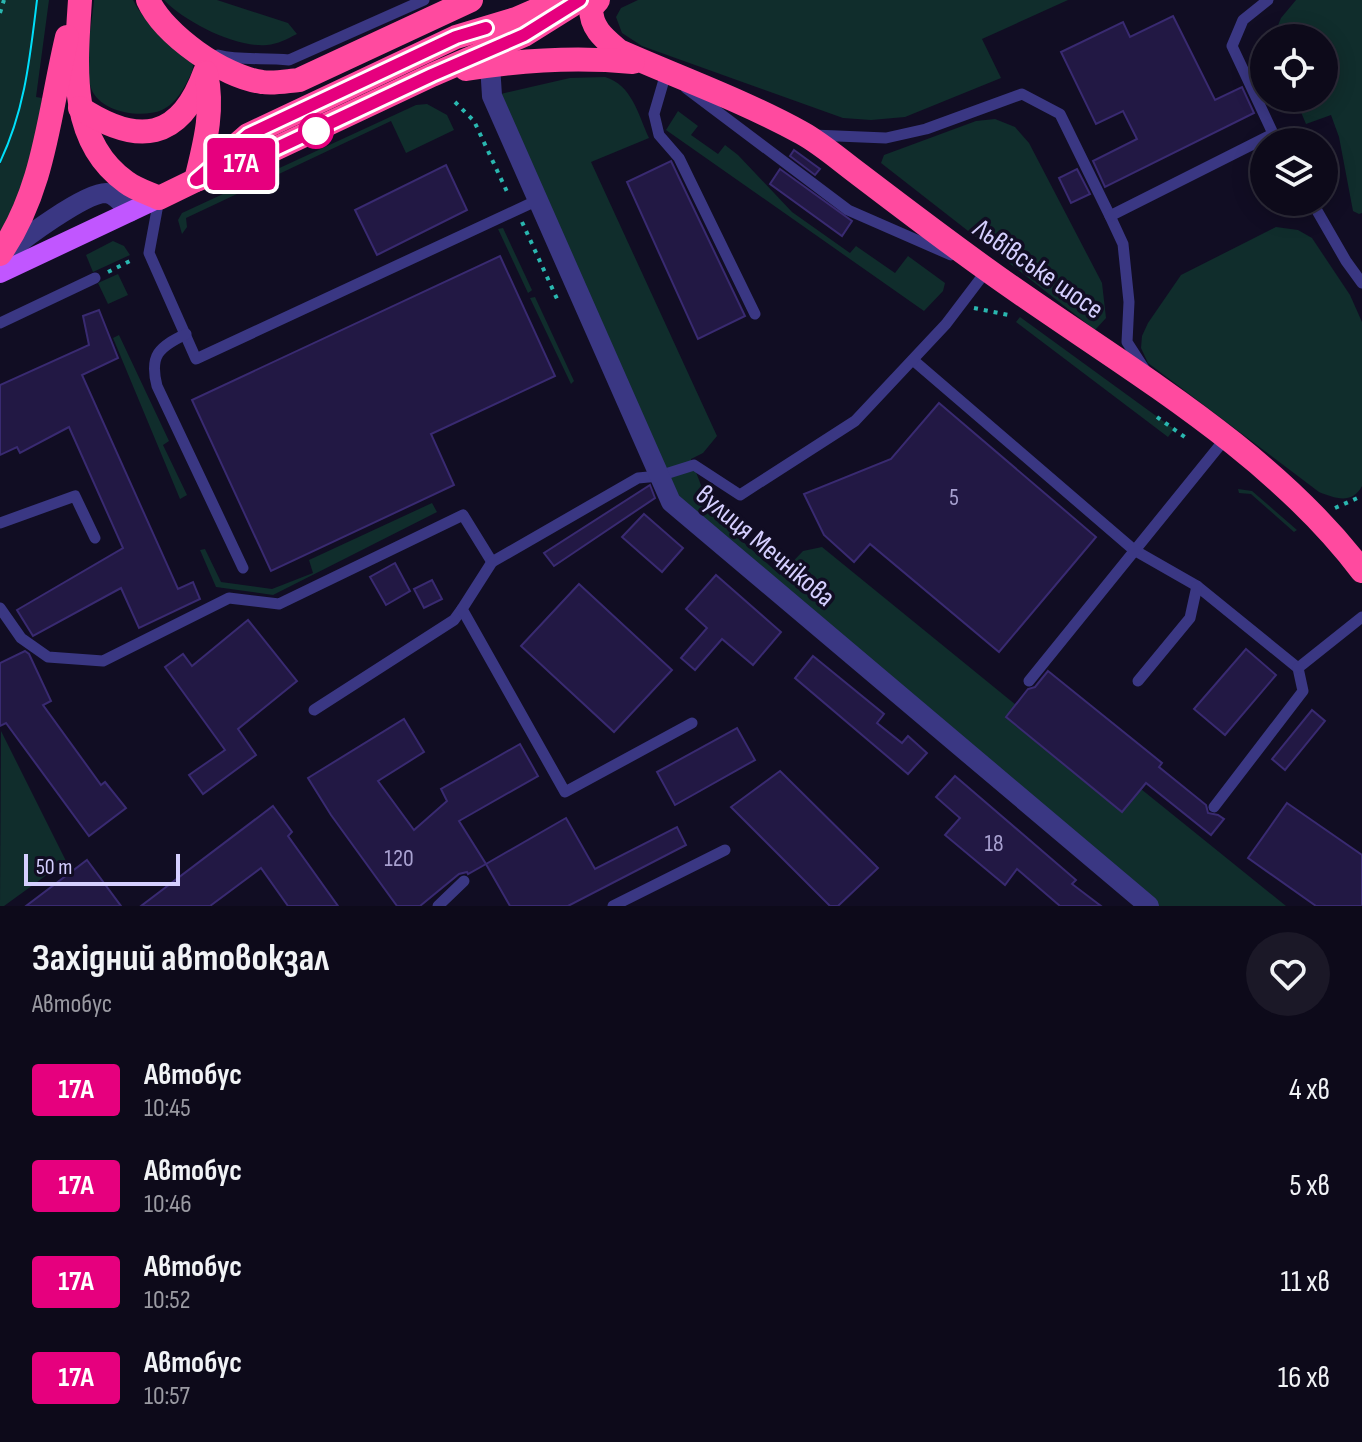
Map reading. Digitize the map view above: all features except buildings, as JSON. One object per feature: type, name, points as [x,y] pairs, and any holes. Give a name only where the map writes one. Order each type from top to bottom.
[{"type":"highway","points":[[78,0],[76,87],[90,140],[108,166],[127,183],[159,198],[196,180],[272,151],[524,35],[580,0]]},
{"type":"highway","points":[[0,254],[14,234],[34,189],[55,87],[78,0]]},
{"type":"highway","points":[[148,0],[169,28],[191,47],[220,67],[260,82],[299,80],[471,0]]},
{"type":"highway","points":[[196,180],[248,135],[456,37],[516,19],[560,0]]},
{"type":"highway","points":[[598,0],[591,8],[591,15],[593,24],[602,36],[619,51],[657,68]]},
{"type":"highway","points":[[191,47],[205,72],[211,113],[196,180]]},
{"type":"highway","points":[[432,75],[490,65],[603,59],[657,68]]},
{"type":"highway","name":"Львівське шосе","points":[[657,68],[805,134],[987,270],[1157,387],[1219,448],[1276,479],[1319,519],[1362,571]]},
{"type":"highway","points":[[80,108],[104,123],[125,130],[144,132],[161,128],[188,110],[198,94],[205,72]]},
{"type":"main road","points":[[0,273],[159,198]]},
{"type":"street","name":"вулиця Мечнікова","points":[[490,65],[492,96],[671,502],[1149,906]]},
{"type":"street","points":[[0,262],[32,231],[100,194],[115,196],[130,212]]},
{"type":"lane","points":[[191,47],[231,58],[289,60],[424,0]]},
{"type":"lane","points":[[1268,0],[1243,20],[1232,46],[1270,128]]},
{"type":"lane","points":[[314,710],[454,620],[492,562],[638,478],[659,476],[694,465],[740,495],[855,421],[913,360],[987,270],[848,210],[657,68]]},
{"type":"lane","points":[[657,68],[654,114],[659,135],[679,158],[755,314]]},
{"type":"lane","points":[[805,134],[886,138],[926,129],[1022,94],[1060,114],[1123,244],[1129,302],[1127,342],[1157,387]]},
{"type":"lane","points":[[1110,216],[1250,150]]},
{"type":"lane","points":[[159,198],[149,253],[196,359],[538,200]]},
{"type":"lane","points":[[1320,216],[1362,283]]},
{"type":"lane","points":[[0,323],[95,278]]},
{"type":"lane","points":[[186,334],[161,348],[153,360],[153,372],[243,568]]},
{"type":"lane","points":[[913,360],[1134,550],[1197,586],[1298,668],[1303,691],[1214,807]]},
{"type":"lane","points":[[1029,681],[1219,448]]},
{"type":"lane","points":[[0,523],[75,496],[95,538]]},
{"type":"lane","points":[[0,608],[21,638],[48,657],[103,661],[229,598],[279,604],[463,515],[492,562]]},
{"type":"lane","points":[[1138,681],[1190,618],[1197,586]]},
{"type":"lane","points":[[462,609],[565,792],[692,723]]},
{"type":"lane","points":[[1298,668],[1362,617]]},
{"type":"lane","points":[[613,906],[725,850]]},
{"type":"lane","points":[[438,906],[464,881]]},
{"type":"path","points":[[0,13],[4,0]]},
{"type":"path","points":[[455,102],[474,121],[562,310]]},
{"type":"path","points":[[95,278],[132,260]]},
{"type":"path","points":[[960,306],[1020,317]]},
{"type":"path","points":[[1149,410],[1219,448]]},
{"type":"green space","points":[[0,0],[49,0],[36,97],[42,98],[34,154],[26,187],[0,234]]},
{"type":"green space","points":[[94,0],[133,0],[151,25],[192,59],[192,71],[185,86],[166,108],[153,113],[132,113],[111,108],[95,96],[88,68]]},
{"type":"green space","points":[[164,0],[217,0],[288,23],[297,34],[271,44],[241,42],[198,25]]},
{"type":"green space","points":[[638,0],[1068,0],[982,39],[1001,78],[905,117],[871,120],[843,118],[642,46],[622,33],[616,17],[621,8]]},
{"type":"green space","points":[[1296,0],[1362,0],[1362,213],[1353,211],[1338,128],[1331,115],[1306,124],[1301,112],[1338,112],[1338,24],[1279,24]]},
{"type":"green space","points":[[605,77],[628,93],[649,138],[591,162],[717,436],[703,453],[691,459],[712,514],[780,575],[803,551],[822,547],[1016,705],[1006,718],[1122,811],[1141,789],[1286,906],[1149,906],[671,502],[492,96],[570,78]]},
{"type":"green space","points":[[427,104],[447,115],[454,130],[406,153],[391,121],[186,218],[187,227],[182,234],[178,220],[182,213],[416,105]]},
{"type":"green space","points":[[678,111],[698,126],[691,135],[718,154],[725,145],[792,212],[850,253],[856,246],[895,273],[908,256],[945,283],[943,291],[924,311],[666,130]]},
{"type":"green space","points":[[995,119],[1015,127],[1029,143],[1102,283],[1106,318],[1095,330],[881,163],[884,155],[976,121]]},
{"type":"green space","points":[[1276,227],[1298,230],[1312,238],[1350,295],[1362,322],[1362,486],[1348,498],[1319,492],[1148,363],[1141,348],[1148,323],[1181,275]]},
{"type":"green space","points":[[503,228],[532,290],[528,293],[498,229]]},
{"type":"green space","points":[[113,241],[124,246],[130,255],[93,272],[86,255]]},
{"type":"green space","points":[[118,274],[128,295],[108,304],[98,283]]},
{"type":"green space","points":[[535,297],[574,381],[571,384],[530,298]]},
{"type":"green space","points":[[1020,317],[1174,429],[1168,437],[1016,322]]},
{"type":"green space","points":[[119,335],[169,441],[163,445],[187,495],[180,499],[113,338]]},
{"type":"green space","points":[[1238,489],[1252,491],[1297,530],[1294,532],[1251,494],[1239,493]]},
{"type":"green space","points":[[432,503],[437,512],[273,595],[216,587],[200,550],[205,549],[221,582],[272,589],[313,573],[309,560]]},
{"type":"green space","points":[[1,731],[66,861],[4,906],[0,906]]},
{"type":"tram line","points":[[0,162],[21,103],[37,0]]},
{"type":"bus line","name":"17А","points":[[486,28],[456,37],[248,135],[196,180],[258,157],[524,35],[580,0]]}]
